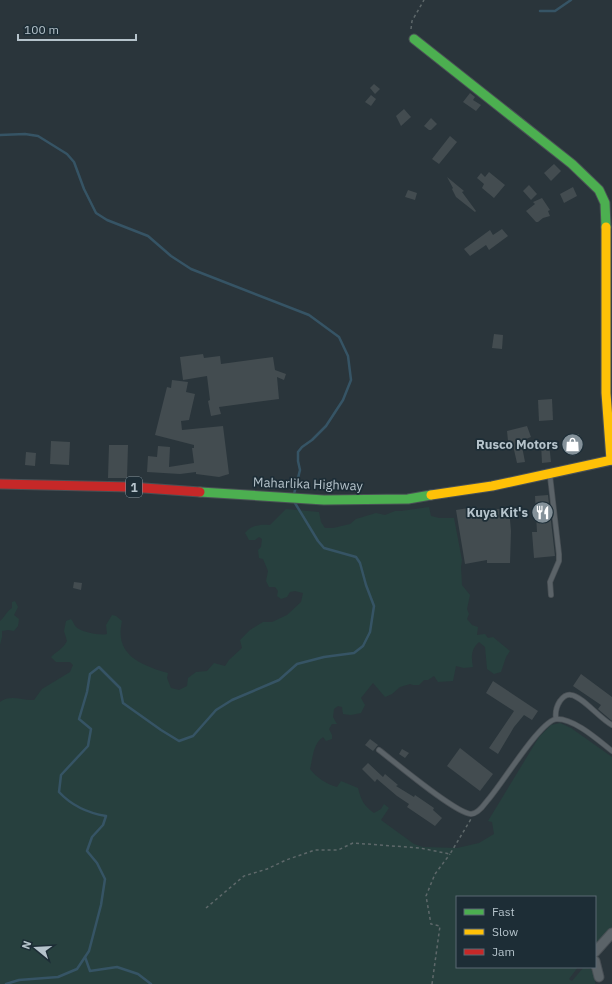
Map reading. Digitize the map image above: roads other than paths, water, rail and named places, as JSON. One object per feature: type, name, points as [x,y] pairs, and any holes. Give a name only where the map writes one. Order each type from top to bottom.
[{"type":"main road","points":[[414,38],[572,164],[599,190],[603,196],[606,215],[606,393],[611,460]]},
{"type":"main road","name":"Maharlika Highway","points":[[0,484],[130,487],[324,500],[408,499],[492,486],[611,460]]},
{"type":"street","points":[[596,951],[612,933]]},
{"type":"street","points":[[596,963],[600,977]]},
{"type":"lane","points":[[550,474],[559,554],[559,561],[550,582],[551,595]]},
{"type":"lane","points":[[556,719],[555,713],[559,703],[564,696],[572,695],[580,699],[612,725]]},
{"type":"lane","points":[[379,750],[452,805],[471,814],[476,813],[494,794],[538,732],[546,724],[556,719],[581,727],[612,750]]},
{"type":"waterway","points":[[540,11],[555,11],[571,0]]},
{"type":"waterway","points":[[0,135],[25,134],[38,136],[67,154],[74,162],[84,189],[96,213],[107,220],[148,236],[171,256],[191,269],[309,315],[339,337],[348,356],[351,380],[343,400],[326,426],[298,452],[300,470],[294,494]]},
{"type":"waterway","points":[[6,984],[19,980],[58,977],[77,969],[89,951],[101,905],[105,879],[97,863],[87,851],[92,837],[103,825],[106,816],[80,808],[59,792],[61,775],[88,746],[91,729],[79,719],[87,692],[90,674],[99,667],[120,688],[123,703],[179,741],[193,736],[216,710],[232,700],[279,680],[297,664],[324,657],[354,653],[363,646],[370,632],[374,606],[360,563],[356,557],[324,548],[318,541],[295,503]]},
{"type":"waterway","points":[[85,957],[90,971],[117,967],[138,974],[151,984]]},
{"type":"place","name":"Rusco Motors","points":[[573,444]]},
{"type":"place","name":"Kuya Kit's","points":[[543,512]]}]
